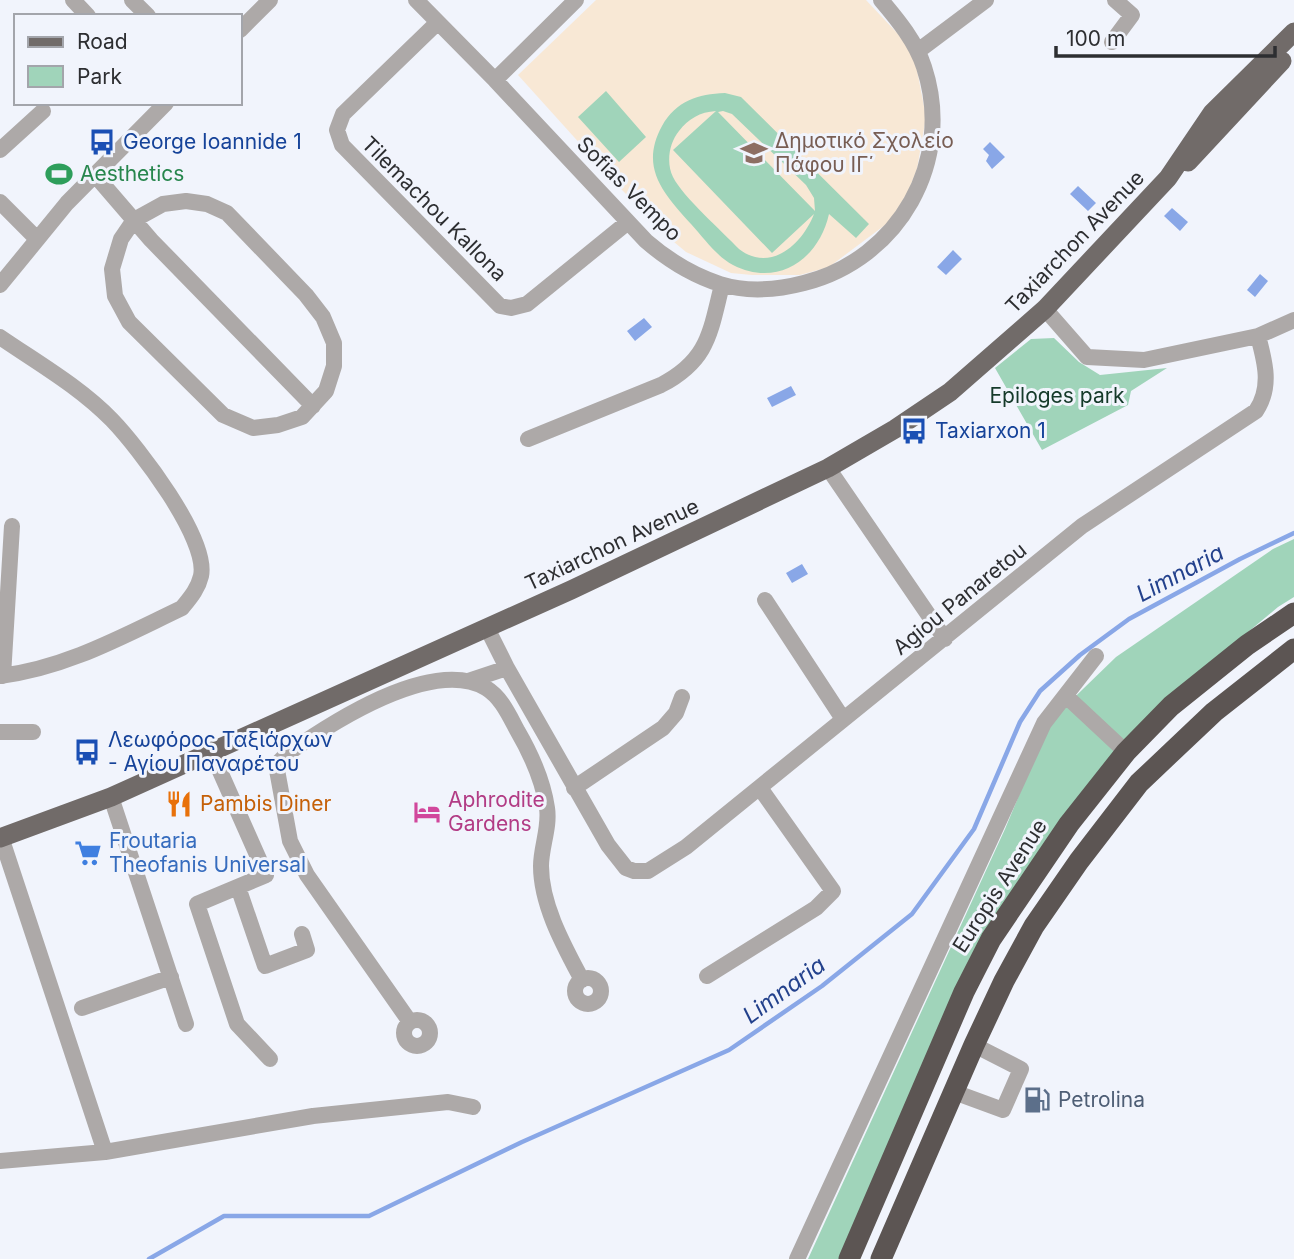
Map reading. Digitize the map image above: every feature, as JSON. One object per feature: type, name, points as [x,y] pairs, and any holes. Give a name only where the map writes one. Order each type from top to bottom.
[{"type":"highway","name":"Europis Avenue","points":[[849,1259],[964,992],[991,939],[1069,824],[1126,752],[1171,706],[1247,645],[1294,613]]},
{"type":"highway","points":[[881,1259],[974,1045],[1034,926],[1079,861],[1139,783],[1214,712],[1294,649]]},
{"type":"main road","name":"Taxiarchon Avenue","points":[[1168,178],[1212,113],[1294,32]]},
{"type":"main road","name":"Taxiarchon Avenue","points":[[1,838],[111,797],[572,590],[828,468],[895,429],[950,393],[1045,309],[1168,178],[1200,151],[1294,48]]},
{"type":"street","points":[[73,0],[86,14]]},
{"type":"street","points":[[242,28],[270,0]]},
{"type":"street","name":"Sofias Vempo","points":[[416,0],[628,222],[666,258],[722,285],[769,289],[790,287],[832,275],[870,251],[900,222],[922,178],[932,139],[930,90],[918,51],[881,0]]},
{"type":"street","points":[[495,80],[576,0]]},
{"type":"street","points":[[918,51],[986,0]]},
{"type":"street","points":[[1112,42],[1132,15],[1115,0]]},
{"type":"street","name":"Tilemachou Kallona","points":[[437,23],[343,114],[337,130],[342,145],[500,306],[505,308],[527,304],[628,222]]},
{"type":"street","points":[[0,285],[36,238],[164,105]]},
{"type":"street","points":[[0,150],[43,111]]},
{"type":"street","points":[[94,175],[151,240],[313,406]]},
{"type":"street","points":[[186,201],[208,204],[227,213],[271,257],[323,317],[334,343],[334,366],[326,391],[313,406],[302,416],[278,425],[253,428],[223,415],[129,322],[115,296],[112,269],[121,239],[134,220],[163,204],[186,201]]},
{"type":"street","points":[[0,202],[36,238]]},
{"type":"street","points":[[528,439],[682,374],[698,356],[710,335],[722,285]]},
{"type":"street","points":[[1045,309],[1087,357],[1144,360],[1258,336],[1294,320]]},
{"type":"street","name":"Agiou Panaretou","points":[[575,788],[608,845],[626,868],[648,871],[686,847],[1082,526],[1256,411],[1263,400],[1266,387],[1263,354],[1258,336]]},
{"type":"street","points":[[0,337],[73,387],[112,420],[156,473],[191,532],[200,552],[201,574],[194,594],[182,608],[79,657],[40,669],[1,676],[12,526]]},
{"type":"street","points":[[828,468],[945,639]]},
{"type":"street","points":[[765,600],[843,719]]},
{"type":"street","points":[[487,628],[575,788],[663,728],[676,713],[682,697]]},
{"type":"street","points":[[797,1259],[1044,723],[1096,656]]},
{"type":"street","points":[[410,1023],[307,875],[290,841],[277,770],[279,762],[312,737],[405,689],[431,683],[468,681],[507,668]]},
{"type":"street","points":[[468,681],[485,687],[494,694],[504,706],[531,755],[548,812],[542,848],[543,888],[550,911],[582,980]]},
{"type":"street","points":[[1066,696],[1126,752]]},
{"type":"street","points":[[0,732],[33,732]]},
{"type":"street","points":[[211,751],[266,875],[197,904],[237,1024],[270,1059]]},
{"type":"street","points":[[707,976],[817,908],[833,891],[761,788]]},
{"type":"street","points":[[111,797],[186,1024]]},
{"type":"street","points":[[1,838],[105,1152]]},
{"type":"street","points":[[238,887],[265,965],[307,950],[302,934]]},
{"type":"street","points":[[82,1008],[171,977]]},
{"type":"street","points":[[954,1092],[1003,1110],[1021,1069],[974,1045]]},
{"type":"street","points":[[0,1161],[105,1152],[313,1116],[448,1102],[473,1107]]},
{"type":"shaded area","name":"Δημοτικό Σχολείο Πάφου ΙΓ΄","points":[[596,0],[866,0],[911,52],[926,117],[917,169],[908,192],[889,222],[829,267],[800,275],[731,273],[686,252],[620,188],[518,75]]},
{"type":"green space","points":[[606,91],[646,137],[619,162],[578,117]]},
{"type":"green space","points":[[725,93],[741,97],[869,224],[856,238],[829,214],[824,230],[806,256],[781,271],[750,271],[733,265],[716,252],[664,191],[654,168],[653,155],[662,126],[674,110],[689,100]],"holes":[[[716,111],[673,150],[772,253],[814,214],[802,236],[784,252],[773,257],[751,256],[739,249],[694,204],[673,177],[669,159],[676,136],[686,123],[695,117]],[[718,112],[732,114],[806,185],[814,198],[815,211]]]},
{"type":"green space","name":"Epiloges park","points":[[1054,338],[1079,362],[1100,375],[1167,368],[1131,391],[1128,405],[1042,450],[995,368],[1031,339]]},
{"type":"green space","points":[[1294,539],[1294,597],[1278,607],[1151,713],[985,943],[843,1259],[808,1259],[1005,829],[1050,721],[1116,657],[1273,549]]},
{"type":"water","points":[[990,142],[1005,157],[992,169],[986,161],[989,155],[983,149]]},
{"type":"water","points":[[1078,186],[1096,203],[1088,211],[1070,194]]},
{"type":"water","points":[[1172,208],[1188,222],[1180,231],[1164,216]]},
{"type":"water","points":[[953,250],[962,259],[946,275],[937,267]]},
{"type":"water","points":[[1260,274],[1268,281],[1255,297],[1247,290]]},
{"type":"water","points":[[644,318],[652,327],[635,341],[627,331]]},
{"type":"water","points":[[791,386],[796,395],[772,407],[767,398]]},
{"type":"water","points":[[802,564],[808,574],[792,583],[786,573]]},
{"type":"waterway","name":"Limnaria","points":[[149,1259],[224,1216],[369,1216],[522,1142],[729,1050],[822,986],[912,914],[974,829],[1020,722],[1040,691],[1080,655],[1129,619],[1294,533]]},
{"type":"place","name":"George Ioannide 1","points":[[102,142]]},
{"type":"place","name":"Δημοτικό Σχολείο Πάφου ΙΓ΄","points":[[754,153]]},
{"type":"place","name":"Aesthetics","points":[[59,174]]},
{"type":"place","name":"Taxiarxon 1","points":[[914,431]]},
{"type":"place","name":"Λεωφόρος Ταξιάρχων - Αγίου Παναρέτου","points":[[87,752]]},
{"type":"place","name":"Pambis Diner","points":[[179,804]]},
{"type":"place","name":"Aphrodite Gardens","points":[[427,812]]},
{"type":"place","name":"Froutaria Theofanis Universal","points":[[88,853]]},
{"type":"place","name":"Petrolina","points":[[1037,1100]]}]
